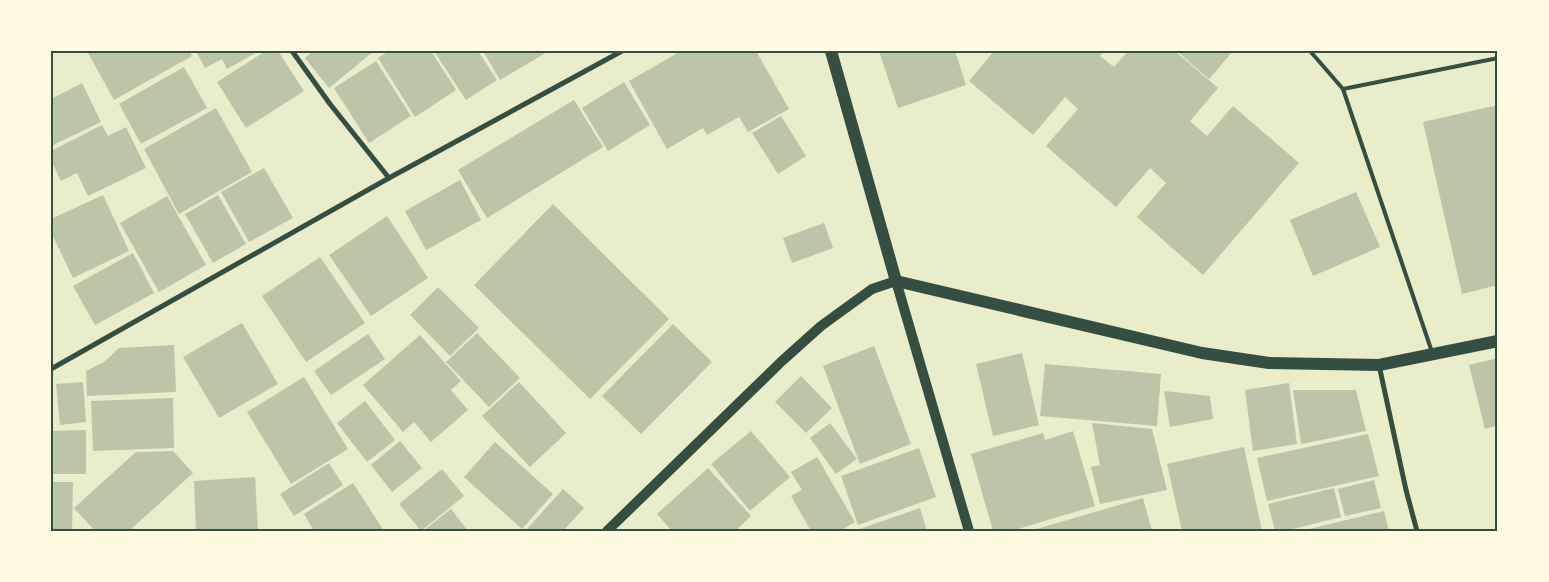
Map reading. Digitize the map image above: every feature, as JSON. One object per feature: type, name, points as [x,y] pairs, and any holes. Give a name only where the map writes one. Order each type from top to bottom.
[{"type":"main road","points":[[831,51],[969,531]]},
{"type":"main road","points":[[607,531],[782,361],[821,326],[872,289],[896,282],[1202,353],[1269,363],[1379,365],[1498,341]]},
{"type":"street","points":[[292,51],[330,104],[389,178]]},
{"type":"street","points":[[51,369],[389,178],[622,51]]},
{"type":"street","points":[[1379,365],[1406,490],[1417,531]]},
{"type":"lane","points":[[1310,51],[1343,89],[1433,354]]},
{"type":"lane","points":[[1343,89],[1498,58]]},
{"type":"building","points":[[87,51],[190,51],[192,56],[114,100]]},
{"type":"building","points":[[196,51],[259,51],[227,69],[222,59],[205,68]]},
{"type":"building","points":[[266,51],[278,51],[304,91],[246,128],[217,82]]},
{"type":"building","points":[[313,51],[374,51],[329,88],[305,58]]},
{"type":"building","points":[[389,51],[431,51],[456,90],[415,117],[378,58]]},
{"type":"building","points":[[434,51],[478,51],[497,80],[466,100]]},
{"type":"building","points":[[483,51],[549,51],[500,80]]},
{"type":"building","points":[[681,51],[756,51],[789,109],[748,132],[739,117],[707,135],[703,128],[667,149],[629,81]]},
{"type":"building","points":[[879,51],[955,51],[966,85],[898,108]]},
{"type":"building","points":[[994,51],[1104,51],[1100,56],[1114,67],[1128,51],[1175,51],[1218,88],[1190,121],[1207,136],[1233,106],[1299,163],[1203,275],[1137,217],[1166,183],[1150,168],[1116,207],[1046,146],[1078,109],[1065,97],[1033,135],[969,81]]},
{"type":"building","points":[[1177,51],[1233,51],[1209,79]]},
{"type":"building","points":[[376,61],[411,116],[369,143],[334,88]]},
{"type":"building","points":[[184,67],[207,108],[141,144],[119,104]]},
{"type":"building","points":[[624,82],[650,125],[608,151],[582,108]]},
{"type":"building","points":[[82,83],[101,122],[51,146],[51,99]]},
{"type":"building","points":[[574,100],[603,147],[487,218],[458,170]]},
{"type":"building","points":[[1498,105],[1498,285],[1462,294],[1423,122]]},
{"type":"building","points":[[216,108],[252,172],[179,214],[144,149]]},
{"type":"building","points":[[781,116],[806,156],[778,174],[752,133]]},
{"type":"building","points":[[102,125],[108,136],[126,127],[146,168],[88,196],[77,173],[61,181],[51,160],[51,151]]},
{"type":"building","points":[[264,168],[293,218],[249,242],[221,192]]},
{"type":"building","points":[[460,180],[481,220],[426,250],[405,211]]},
{"type":"building","points":[[1356,192],[1380,247],[1313,276],[1290,220]]},
{"type":"building","points":[[103,195],[129,251],[73,278],[51,232],[51,219]]},
{"type":"building","points":[[218,195],[246,244],[213,263],[185,214]]},
{"type":"building","points":[[167,196],[206,265],[159,292],[120,223]]},
{"type":"building","points":[[553,204],[669,319],[590,399],[474,285]]},
{"type":"building","points":[[387,216],[428,278],[371,316],[329,255]]},
{"type":"building","points":[[824,223],[833,248],[792,263],[783,238]]},
{"type":"building","points":[[133,253],[154,293],[95,325],[73,286]]},
{"type":"building","points":[[320,257],[365,323],[306,362],[262,296]]},
{"type":"building","points":[[438,287],[479,328],[450,356],[410,315]]},
{"type":"building","points":[[242,323],[278,384],[219,418],[183,357]]},
{"type":"building","points":[[673,324],[712,362],[641,434],[602,396]]},
{"type":"building","points":[[477,333],[520,378],[489,407],[446,362]]},
{"type":"building","points":[[368,334],[385,359],[331,395],[314,371]]},
{"type":"building","points":[[420,335],[461,381],[451,390],[468,410],[431,442],[414,422],[403,432],[363,385]]},
{"type":"building","points":[[174,345],[176,392],[87,396],[86,371],[104,362],[119,348]]},
{"type":"building","points":[[874,346],[911,444],[860,464],[823,366]]},
{"type":"building","points":[[1022,353],[1039,425],[993,436],[976,364]]},
{"type":"building","points":[[1498,358],[1498,425],[1485,429],[1469,365]]},
{"type":"building","points":[[1045,364],[1161,374],[1157,426],[1040,416]]},
{"type":"building","points":[[801,376],[832,408],[806,433],[775,402]]},
{"type":"building","points":[[304,377],[348,449],[291,484],[247,412]]},
{"type":"building","points":[[83,382],[86,422],[60,425],[56,384]]},
{"type":"building","points":[[519,382],[566,433],[530,467],[482,416]]},
{"type":"building","points":[[1289,383],[1297,444],[1253,451],[1245,390]]},
{"type":"building","points":[[1293,390],[1356,390],[1366,431],[1301,444]]},
{"type":"building","points":[[1164,391],[1210,396],[1213,419],[1170,427]]},
{"type":"building","points":[[173,398],[174,448],[93,451],[91,401]]},
{"type":"building","points":[[365,401],[395,440],[367,462],[337,423]]},
{"type":"building","points":[[830,423],[857,459],[836,474],[810,438]]},
{"type":"building","points":[[1092,423],[1152,429],[1167,490],[1100,504],[1091,467],[1100,465]]},
{"type":"building","points":[[86,430],[86,474],[51,474],[51,431]]},
{"type":"building","points":[[751,431],[790,477],[750,511],[711,464]]},
{"type":"building","points":[[1073,431],[1095,506],[1011,531],[993,531],[971,454],[1043,433],[1045,440]]},
{"type":"building","points":[[1368,434],[1379,476],[1267,501],[1257,458]]},
{"type":"building","points":[[400,441],[422,468],[392,492],[371,465]]},
{"type":"building","points":[[495,442],[553,494],[522,529],[464,477]]},
{"type":"building","points":[[1244,447],[1262,531],[1182,531],[1167,464]]},
{"type":"building","points":[[919,448],[936,497],[858,525],[841,476]]},
{"type":"building","points":[[173,451],[193,473],[129,531],[95,531],[74,508],[136,452]]},
{"type":"building","points":[[817,457],[855,522],[840,531],[811,531],[791,496],[802,490],[791,472]]},
{"type":"building","points":[[329,463],[343,485],[294,516],[280,494]]},
{"type":"building","points":[[708,468],[751,516],[735,531],[672,531],[657,514]]},
{"type":"building","points":[[442,469],[464,496],[421,531],[399,504]]},
{"type":"building","points":[[255,477],[258,531],[196,531],[194,481]]},
{"type":"building","points":[[1374,480],[1381,508],[1345,516],[1338,489]]},
{"type":"building","points":[[51,482],[73,482],[72,531],[51,531]]},
{"type":"building","points":[[353,483],[384,531],[314,531],[304,514]]},
{"type":"building","points":[[1334,488],[1341,517],[1285,531],[1275,531],[1268,504]]},
{"type":"building","points":[[563,489],[584,508],[563,531],[526,530]]},
{"type":"building","points":[[1143,498],[1152,531],[1033,531],[1033,530]]},
{"type":"building","points":[[920,508],[927,531],[857,531],[857,530]]},
{"type":"building","points":[[451,509],[468,531],[423,531]]},
{"type":"building","points":[[1384,511],[1389,531],[1305,531],[1305,530]]}]
